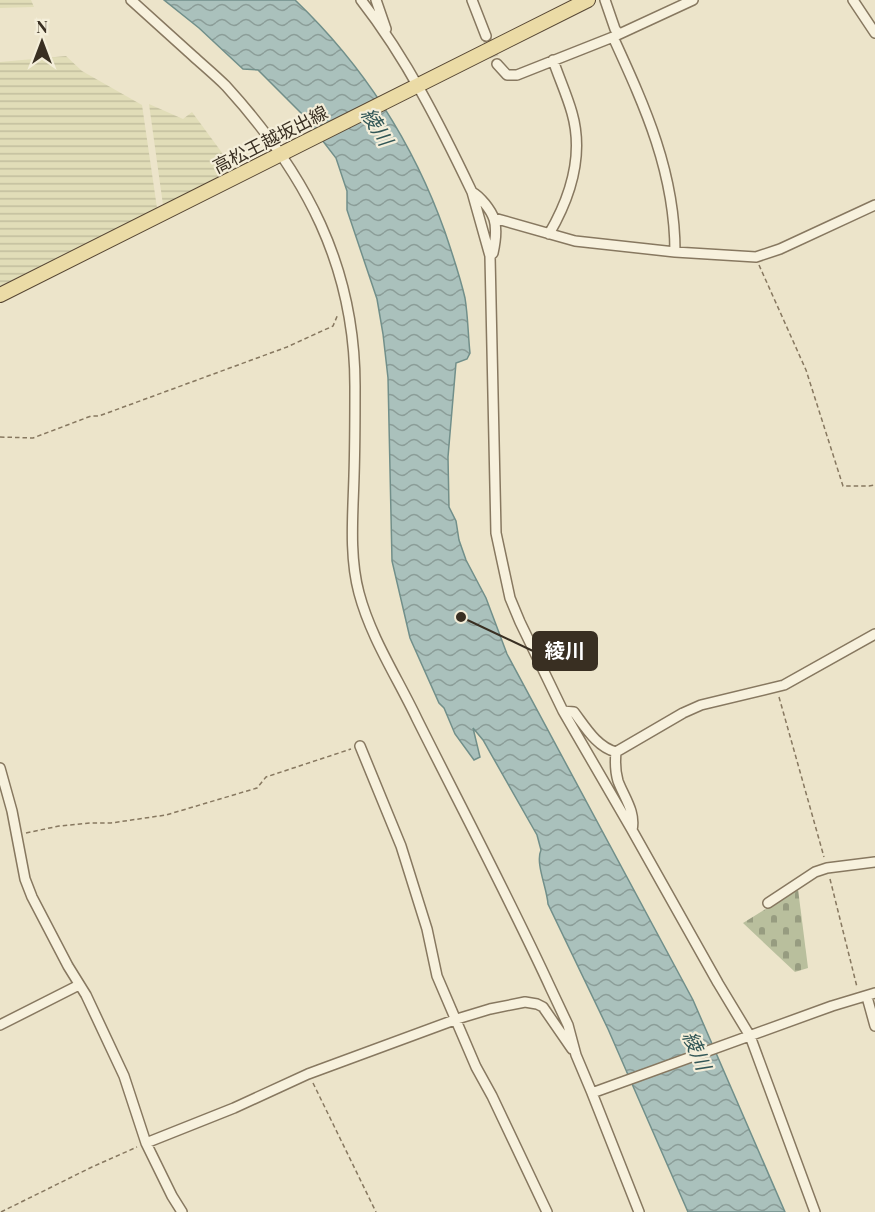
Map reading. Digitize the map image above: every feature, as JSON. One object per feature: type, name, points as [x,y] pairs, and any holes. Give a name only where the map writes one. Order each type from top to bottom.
[{"type":"main road","name":"高松王越坂出線","points":[[0,295],[588,0]]},
{"type":"street","points":[[131,0],[224,84],[286,151],[326,236],[343,284],[352,328],[355,369],[353,522],[358,591],[382,652],[531,945],[568,1025],[576,1055]]},
{"type":"street","points":[[361,0],[389,37]]},
{"type":"street","points":[[376,0],[389,37],[472,192],[490,256],[496,533],[510,598],[563,711],[718,983],[746,1037],[815,1212]]},
{"type":"street","points":[[472,0],[486,36]]},
{"type":"street","points":[[605,0],[660,151],[669,184],[675,221],[675,252]]},
{"type":"street","points":[[497,64],[507,75],[517,75],[616,35],[693,0]]},
{"type":"street","points":[[853,0],[875,33]]},
{"type":"street","points":[[549,234],[564,208],[576,152],[576,130],[572,113],[553,60]]},
{"type":"street","points":[[472,192],[477,195],[494,218],[495,247],[490,256]]},
{"type":"street","points":[[494,218],[576,241],[675,252],[756,257],[780,249],[875,205]]},
{"type":"street","points":[[563,711],[574,712],[606,749],[616,752],[701,705],[784,686],[875,634]]},
{"type":"street","points":[[360,746],[401,846],[427,929],[437,976],[476,1067],[547,1212]]},
{"type":"street","points":[[616,752],[615,764],[618,779],[634,820],[632,830]]},
{"type":"street","points":[[0,768],[12,812],[25,879],[32,897],[86,995],[124,1076],[146,1143],[182,1212]]},
{"type":"street","points":[[768,903],[815,872],[827,868],[875,862]]},
{"type":"street","points":[[0,1025],[79,985]]},
{"type":"street","points":[[594,1092],[832,1006],[871,995],[875,1026]]},
{"type":"street","points":[[146,1143],[234,1108],[309,1074],[457,1019],[501,1006],[525,1002],[543,1007],[576,1055],[594,1092],[639,1212]]},
{"type":"path","points":[[756,257],[806,370],[843,486],[875,484]]},
{"type":"path","points":[[0,437],[33,438],[287,346],[333,326],[338,316],[338,306]]},
{"type":"path","points":[[777,687],[857,987]]},
{"type":"path","points":[[16,835],[59,826],[111,823],[166,815],[256,788],[266,777],[360,746]]},
{"type":"path","points":[[309,1074],[376,1212]]},
{"type":"path","points":[[1,1212],[146,1143]]},
{"type":"shaded area","points":[[0,0],[31,0],[34,7],[0,8]]},
{"type":"shaded area","points":[[66,56],[82,71],[142,105],[157,208],[0,286],[0,62]]},
{"type":"shaded area","points":[[149,104],[183,119],[192,112],[234,169],[163,205]]},
{"type":"green space","points":[[798,889],[808,968],[795,972],[743,923]]},
{"type":"water","points":[[164,0],[295,0],[343,51],[364,79],[402,136],[418,167],[445,232],[461,281],[466,305],[470,353],[467,359],[456,363],[448,457],[449,507],[456,521],[459,540],[466,560],[486,598],[507,654],[693,1000],[785,1212],[688,1212],[608,1029],[548,904],[540,869],[541,850],[537,835],[483,740],[473,728],[480,757],[474,760],[455,734],[410,638],[392,561],[388,378],[383,334],[377,299],[347,210],[347,191],[336,158],[302,114],[258,70],[243,69],[199,28]]},
{"type":"tunnel","points":[[486,36],[497,64]]},
{"type":"place","name":"綾川","points":[[461,617]]}]
